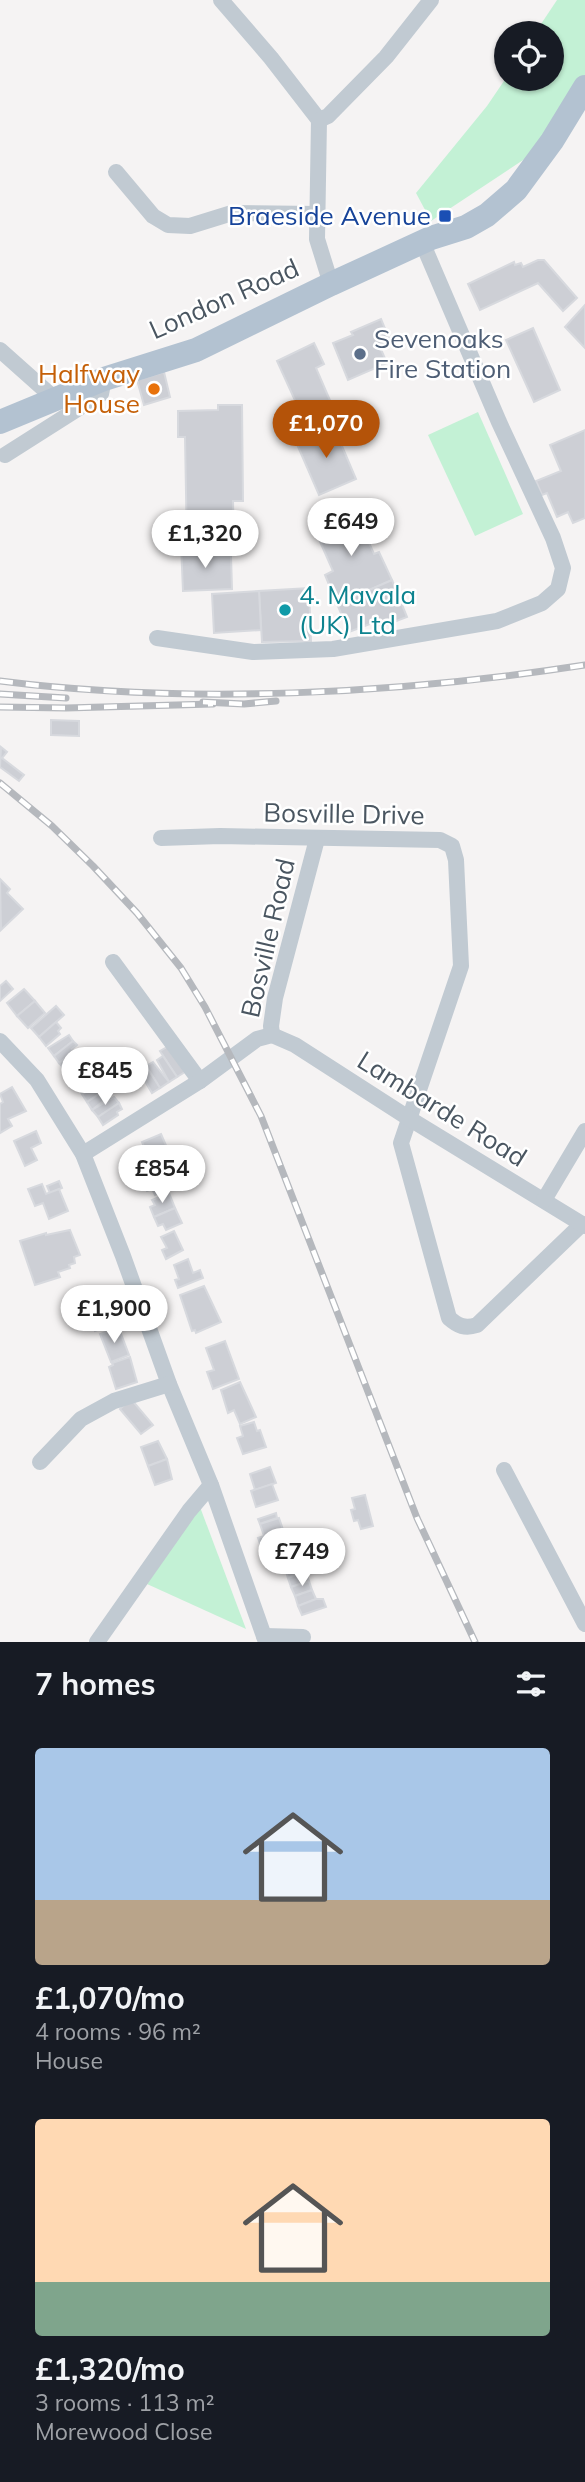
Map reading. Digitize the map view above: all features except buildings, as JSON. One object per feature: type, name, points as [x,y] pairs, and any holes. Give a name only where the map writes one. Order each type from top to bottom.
[{"type":"main road","name":"London Road","points":[[0,422],[104,379],[196,350],[426,240],[466,228],[487,215],[516,190],[552,141],[585,87]]},
{"type":"street","points":[[220,0],[271,58],[318,120],[317,239],[331,284]]},
{"type":"street","points":[[318,120],[328,116],[386,57],[431,0]]},
{"type":"street","points":[[116,172],[153,216],[168,225],[190,226],[232,213],[316,214]]},
{"type":"street","points":[[157,638],[253,652],[333,649],[497,621],[542,603],[558,589],[562,583],[563,568],[553,538],[499,422],[426,240]]},
{"type":"street","points":[[0,350],[55,399]]},
{"type":"street","points":[[5,455],[101,394],[104,379]]},
{"type":"street","name":"Bosville Drive","points":[[161,838],[219,836],[440,841],[452,846],[461,966],[410,1119]]},
{"type":"street","name":"Bosville Road","points":[[83,1154],[200,1081],[257,1039],[272,1035],[275,998],[317,839]]},
{"type":"street","points":[[113,962],[200,1081]]},
{"type":"street","name":"Lambarde Road","points":[[272,1035],[295,1045],[584,1225]]},
{"type":"street","points":[[0,1041],[37,1080],[83,1154],[169,1384],[211,1485],[265,1639],[303,1637]]},
{"type":"street","points":[[410,1119],[401,1143],[449,1318],[457,1325],[469,1328],[484,1320],[584,1225]]},
{"type":"street","points":[[544,1200],[585,1130]]},
{"type":"street","points":[[40,1462],[81,1419],[114,1401],[169,1384]]},
{"type":"street","points":[[504,1470],[585,1624]]},
{"type":"street","points":[[97,1642],[189,1511],[211,1485]]},
{"type":"green space","points":[[557,0],[585,0],[585,87],[552,141],[431,221],[416,193],[497,91],[564,91],[564,21],[543,21]]},
{"type":"green space","points":[[478,412],[523,514],[475,536],[428,435]]},
{"type":"green space","points":[[200,1507],[246,1629],[147,1584]]},
{"type":"railway","points":[[0,681],[145,693],[293,693],[441,683],[585,665]]},
{"type":"railway","points":[[0,694],[66,698]]},
{"type":"railway","points":[[203,702],[244,704],[276,701]]},
{"type":"railway","points":[[0,707],[213,704]]},
{"type":"railway","points":[[0,783],[52,826],[137,913],[181,968],[205,1007],[261,1116],[417,1518],[475,1642]]},
{"type":"place","name":"Braeside Avenue","points":[[445,216]]},
{"type":"place","name":"Sevenoaks Fire Station","points":[[360,354]]},
{"type":"place","name":"Halfway House","points":[[154,389]]},
{"type":"place","name":"4. Mavala (UK) Ltd","points":[[285,610]]}]
